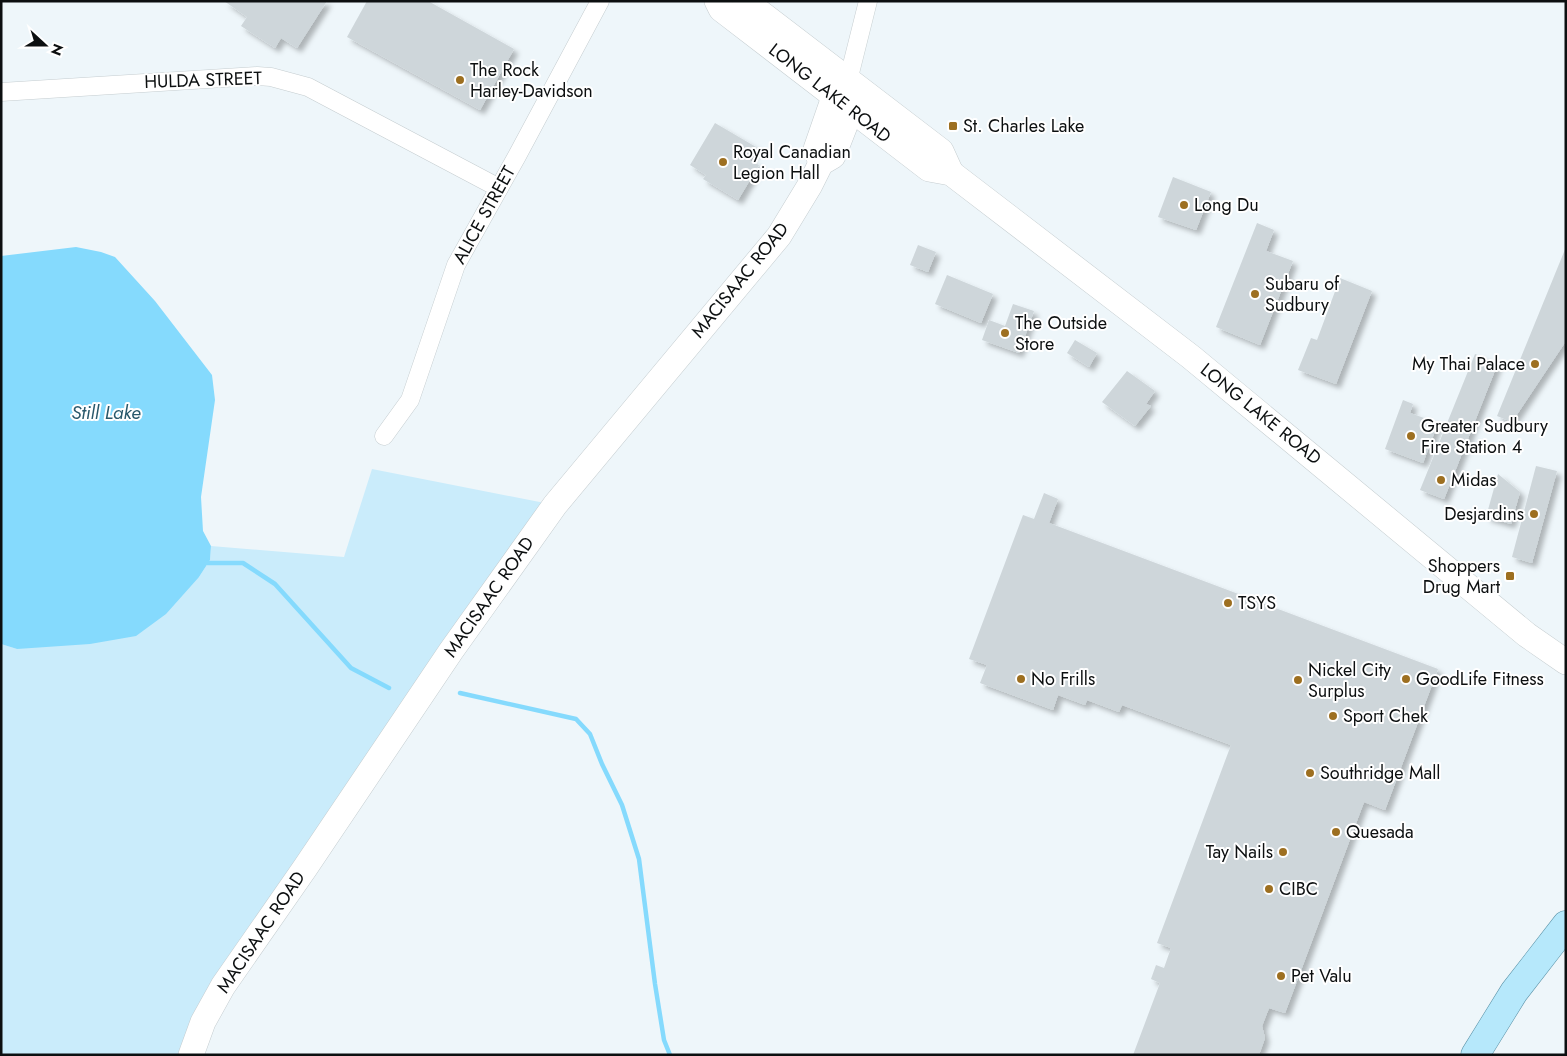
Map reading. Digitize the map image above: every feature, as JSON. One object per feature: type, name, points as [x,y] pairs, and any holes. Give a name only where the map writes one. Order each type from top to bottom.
[{"type":"main road","name":"LONG LAKE ROAD","points":[[717,1],[721,9],[844,96],[941,151],[951,173],[1185,351],[1528,635],[1566,662]]},
{"type":"main road","name":"LONG LAKE ROAD","points":[[744,1],[844,96]]},
{"type":"main road","name":"MACISAAC ROAD","points":[[191,1055],[203,1022],[223,986],[451,651],[555,505],[779,236],[810,186],[821,164],[816,149],[844,96]]},
{"type":"main road","points":[[1476,1055],[1514,992],[1566,925]]},
{"type":"street","name":"ALICE STREET","points":[[384,436],[410,400],[456,265],[500,188],[600,1]]},
{"type":"street","points":[[844,96],[868,1]]},
{"type":"street","name":"HULDA STREET","points":[[1,92],[256,76],[271,78],[308,87],[500,188]]},
{"type":"shaded area","points":[[372,469],[555,505],[191,1055],[1,1055],[1,644],[17,649],[199,577],[210,560],[211,546],[344,557]]},
{"type":"water","name":"Still Lake","points":[[76,247],[115,257],[155,301],[212,375],[215,400],[201,497],[203,531],[211,546],[210,560],[199,577],[166,614],[136,636],[90,644],[17,649],[1,644],[1,256]]},
{"type":"building","points":[[224,1],[327,1],[297,48],[281,38],[275,48],[241,26],[247,17]]},
{"type":"building","name":"The Rock Harley-Davidson","points":[[367,1],[428,1],[514,49],[480,110],[347,37]]},
{"type":"building","name":"Royal Canadian Legion Hall","points":[[715,123],[756,147],[749,160],[759,165],[738,200],[703,179],[706,175],[690,165]]},
{"type":"building","name":"Long Du","points":[[1173,177],[1211,192],[1196,230],[1158,217]]},
{"type":"building","name":"Subaru of Sudbury","points":[[1257,223],[1274,230],[1266,251],[1293,261],[1260,345],[1216,327]]},
{"type":"building","points":[[918,245],[936,252],[928,272],[910,265]]},
{"type":"building","points":[[1566,247],[1566,341],[1512,422],[1497,416]]},
{"type":"building","points":[[947,275],[993,294],[981,323],[935,304]]},
{"type":"building","points":[[1340,278],[1372,291],[1336,384],[1298,370],[1311,338],[1317,340]]},
{"type":"building","name":"The Outside Store","points":[[1013,304],[1034,311],[1019,353],[982,340],[989,320],[1005,326]]},
{"type":"building","points":[[1075,340],[1097,353],[1089,367],[1067,353]]},
{"type":"building","points":[[1475,354],[1498,363],[1444,499],[1420,490]]},
{"type":"building","points":[[1127,371],[1155,391],[1146,404],[1151,406],[1135,426],[1102,402]]},
{"type":"building","name":"Greater Sudbury Fire Station 4","points":[[1403,400],[1413,404],[1410,413],[1438,423],[1423,463],[1385,449]]},
{"type":"building","name":"Desjardins","points":[[1536,466],[1557,471],[1532,563],[1512,557]]},
{"type":"building","points":[[1498,474],[1520,492],[1511,524],[1486,517]]},
{"type":"building","name":"Southridge Mall","points":[[1044,493],[1058,499],[1049,523],[1438,669],[1385,810],[1364,802],[1285,1013],[1269,1008],[1262,1026],[1265,1038],[1259,1055],[1133,1055],[1160,983],[1151,979],[1156,965],[1164,968],[1171,948],[1157,943],[1231,745],[1122,705],[1119,712],[1087,700],[1085,705],[1058,695],[1053,710],[980,683],[987,665],[969,659],[1023,515],[1034,519]]},
{"type":"waterway","points":[[207,563],[243,563],[275,584],[351,668],[389,688]]},
{"type":"waterway","points":[[460,693],[576,719],[590,734],[622,805],[639,859],[655,984],[664,1040],[670,1055]]},
{"type":"place","name":"The Rock Harley-Davidson","points":[[460,80]]},
{"type":"place","name":"St. Charles Lake","points":[[953,126]]},
{"type":"place","name":"Royal Canadian Legion Hall","points":[[723,162]]},
{"type":"place","name":"Long Du","points":[[1184,205]]},
{"type":"place","name":"Subaru of Sudbury","points":[[1255,294]]},
{"type":"place","name":"The Outside Store","points":[[1005,333]]},
{"type":"place","name":"My Thai Palace","points":[[1535,364]]},
{"type":"place","name":"Greater Sudbury Fire Station 4","points":[[1411,436]]},
{"type":"place","name":"Midas","points":[[1441,480]]},
{"type":"place","name":"Desjardins","points":[[1534,514]]},
{"type":"place","name":"Shoppers Drug Mart","points":[[1510,576]]},
{"type":"place","name":"TSYS","points":[[1228,603]]},
{"type":"place","name":"No Frills","points":[[1021,679]]},
{"type":"place","name":"GoodLife Fitness","points":[[1406,679]]},
{"type":"place","name":"Nickel City Surplus","points":[[1298,680]]},
{"type":"place","name":"Sport Chek","points":[[1333,716]]},
{"type":"place","name":"Southridge Mall","points":[[1310,773]]},
{"type":"place","name":"Quesada","points":[[1336,832]]},
{"type":"place","name":"Tay Nails","points":[[1283,852]]},
{"type":"place","name":"CIBC","points":[[1269,889]]},
{"type":"place","name":"Pet Valu","points":[[1281,976]]}]
